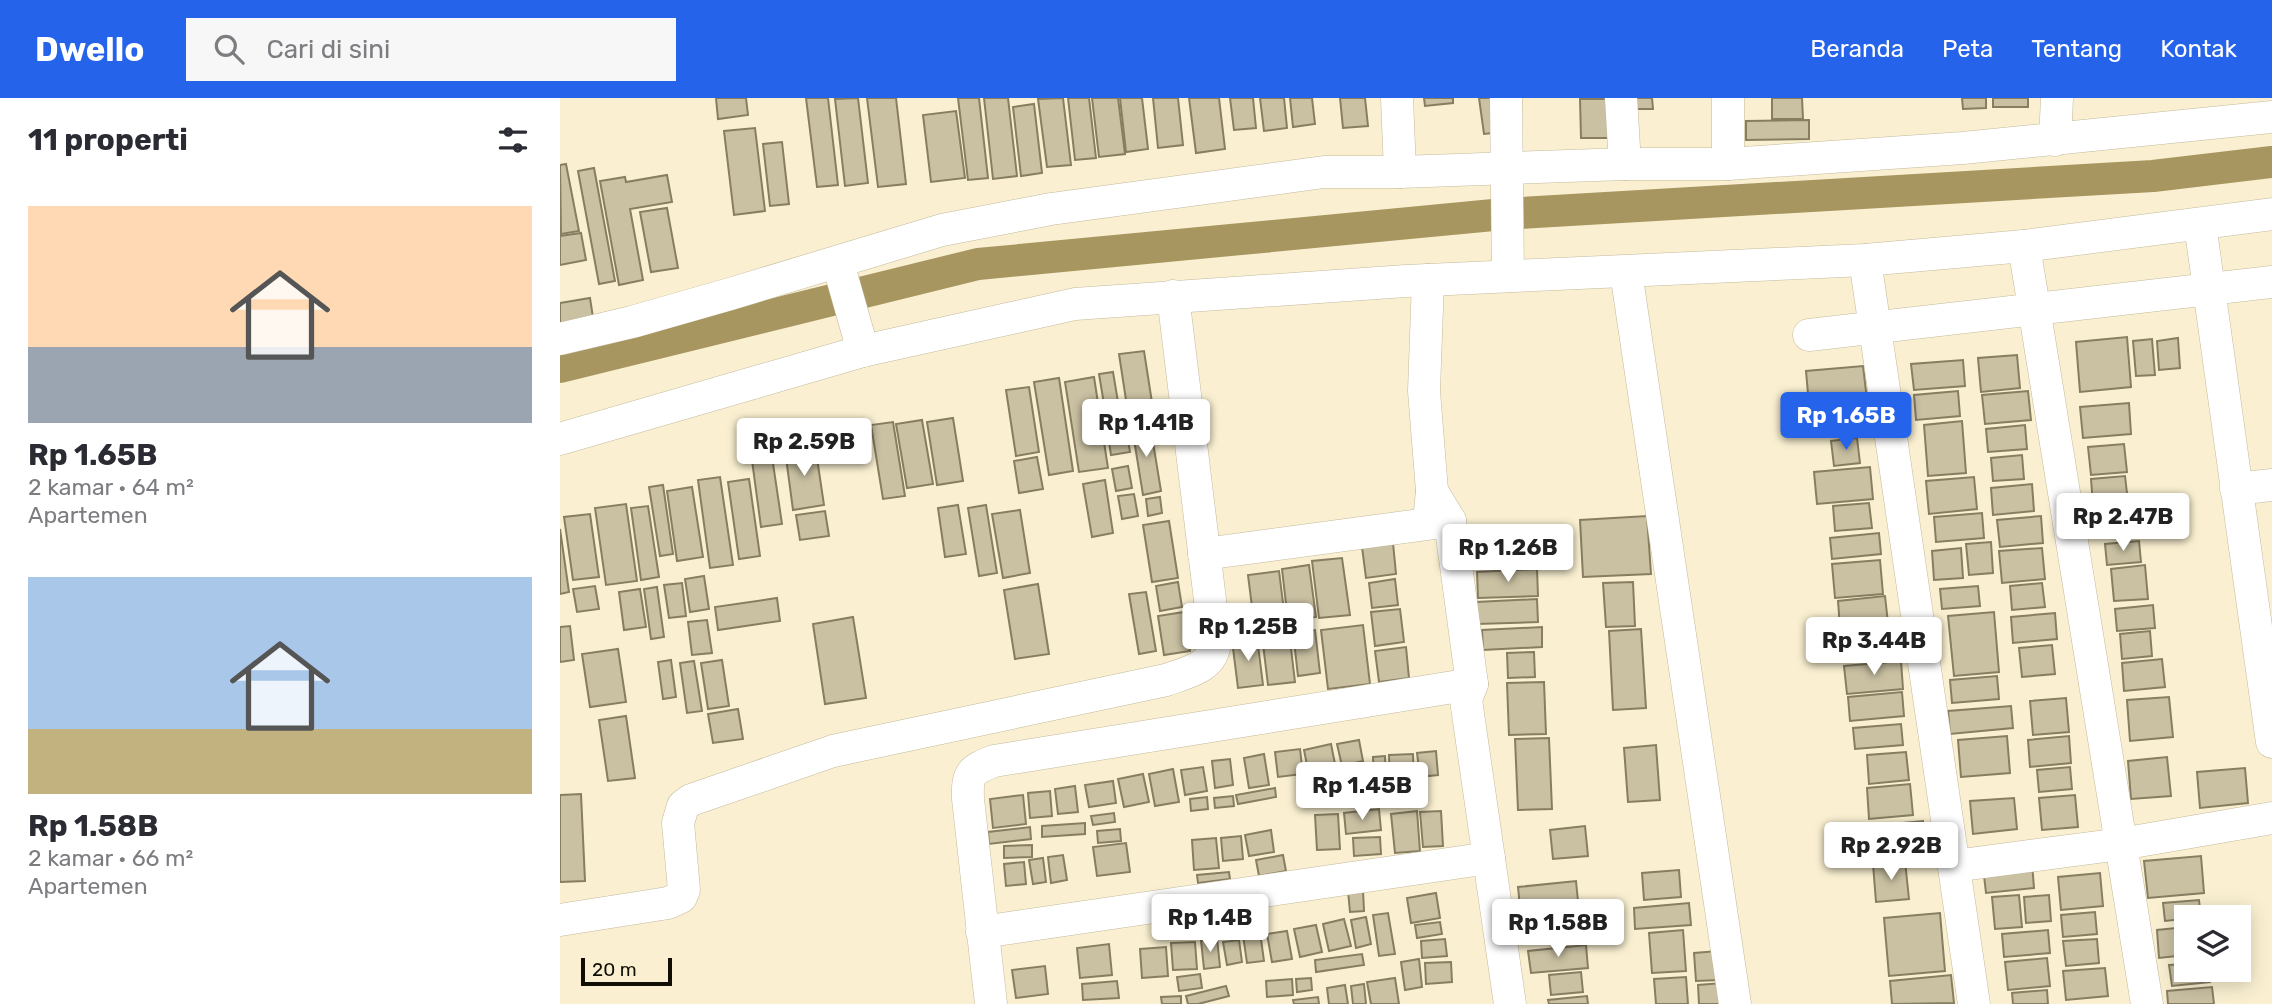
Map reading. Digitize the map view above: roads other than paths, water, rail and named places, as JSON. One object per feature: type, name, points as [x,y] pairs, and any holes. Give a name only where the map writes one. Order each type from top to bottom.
[{"type":"street","points":[[1397,98],[1400,172]]},
{"type":"street","points":[[1506,98],[1507,171],[1520,268]]},
{"type":"street","points":[[1621,98],[1625,164]]},
{"type":"street","points":[[1728,98],[1728,164]]},
{"type":"street","points":[[2055,140],[2057,98]]},
{"type":"street","points":[[560,339],[839,269],[942,230],[1051,209],[1324,172],[1507,171],[1625,164],[1728,164],[2055,140],[2224,110],[2272,117]]},
{"type":"street","points":[[560,439],[859,338],[1075,303],[1428,280],[1520,268],[1626,272],[1865,260],[2024,246],[2272,214]]},
{"type":"street","points":[[2200,225],[2236,489],[2265,651],[2272,742]]},
{"type":"street","points":[[2024,246],[2147,1004]]},
{"type":"street","points":[[1865,260],[1974,1004]]},
{"type":"street","points":[[839,269],[859,338]]},
{"type":"street","points":[[1626,272],[1735,1004]]},
{"type":"street","points":[[1428,280],[1424,391],[1432,491],[1440,522],[1510,1004]]},
{"type":"street","points":[[1809,335],[2272,282]]},
{"type":"street","points":[[560,920],[668,903],[681,897],[684,890],[678,823],[683,806],[691,800],[832,751],[1166,680],[1207,663],[1214,652],[1215,642],[1174,296]]},
{"type":"street","points":[[2236,489],[2272,485]]},
{"type":"street","points":[[1204,554],[1440,522]]},
{"type":"street","points":[[991,1004],[968,799],[968,780],[975,769],[994,761],[1463,691]]},
{"type":"street","points":[[1954,866],[2121,844],[2272,818]]},
{"type":"street","points":[[982,932],[1489,858]]},
{"type":"waterway","points":[[560,367],[978,264],[1504,214],[2153,176],[2272,162]]}]
